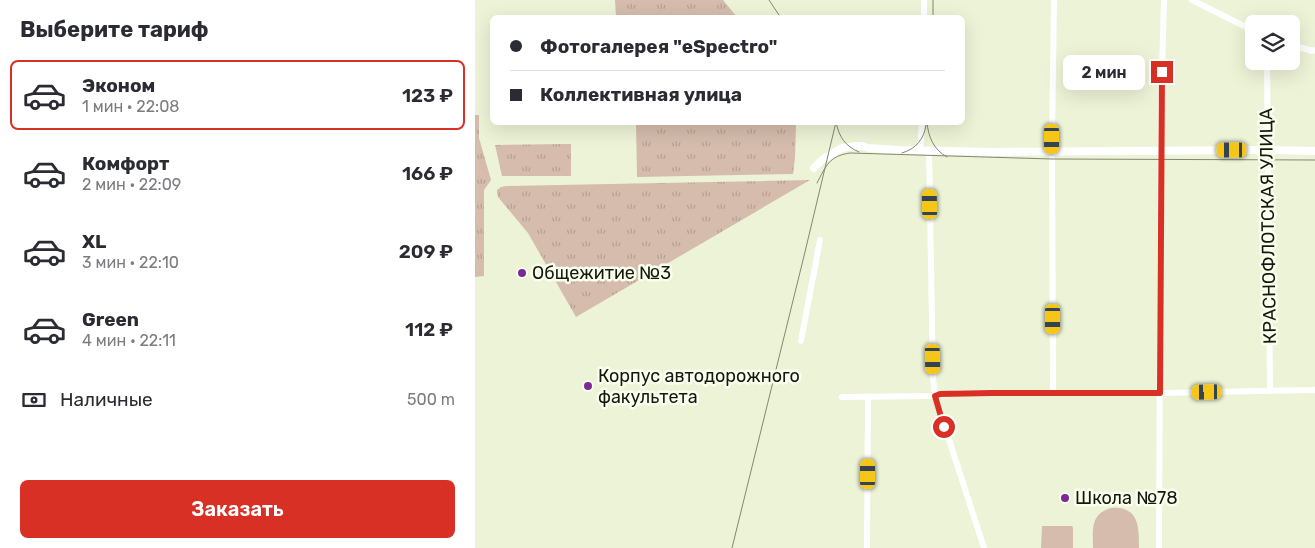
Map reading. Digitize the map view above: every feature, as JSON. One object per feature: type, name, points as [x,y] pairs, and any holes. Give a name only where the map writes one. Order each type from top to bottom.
[{"type":"street","points":[[924,0],[924,15]]},
{"type":"street","points":[[1053,393],[1052,151],[1054,0]]},
{"type":"street","points":[[1159,548],[1161,151],[1164,0]]},
{"type":"street","points":[[1192,0],[1245,26]]},
{"type":"street","points":[[1300,47],[1315,50]]},
{"type":"street","name":"КРАСНОФЛОТСКАЯ УЛИЦА","points":[[1267,70],[1271,390]]},
{"type":"street","points":[[920,150],[921,125]]},
{"type":"street","points":[[814,168],[822,160],[842,148],[862,146],[868,148],[920,150],[1315,151]]},
{"type":"street","points":[[929,150],[933,378],[935,396],[983,548]]},
{"type":"street","points":[[801,341],[820,240]]},
{"type":"street","points":[[842,397],[935,396],[958,393],[1160,393],[1315,390]]},
{"type":"street","points":[[867,548],[868,397]]},
{"type":"green space","points":[[615,0],[723,0],[735,15],[616,15]]},
{"type":"green space","points":[[475,115],[479,115],[479,138],[491,180],[484,190],[484,276],[475,277]]},
{"type":"green space","points":[[636,125],[796,125],[793,174],[637,177]]},
{"type":"green space","points":[[571,144],[571,176],[502,176],[495,145]]},
{"type":"green space","points":[[810,180],[576,317],[528,233],[498,197],[497,193],[497,190],[506,186]]},
{"type":"green space","points":[[1111,508],[1127,510],[1132,514],[1138,525],[1139,548],[1093,548],[1093,529],[1096,519],[1099,514]]},
{"type":"green space","points":[[1042,526],[1072,526],[1073,548],[1041,548]]},
{"type":"tram line","points":[[769,0],[779,15]]},
{"type":"tram line","points":[[933,0],[933,15]]},
{"type":"tram line","points":[[732,548],[835,125]]},
{"type":"tram line","points":[[837,125],[843,140],[859,152]]},
{"type":"tram line","points":[[902,153],[919,143],[926,125]]},
{"type":"tram line","points":[[928,125],[932,142],[947,157]]},
{"type":"tram line","points":[[817,183],[833,159],[850,153],[1052,159],[1315,160]]},
{"type":"place","name":"Общежитие №3","points":[[522,273]]},
{"type":"place","name":"Корпус автодорожного факультета","points":[[588,386]]},
{"type":"place","name":"Школа №78","points":[[1065,498]]},
{"type":"route","points":[[944,427],[935,396],[940,394],[1160,393],[1162,72]]}]
